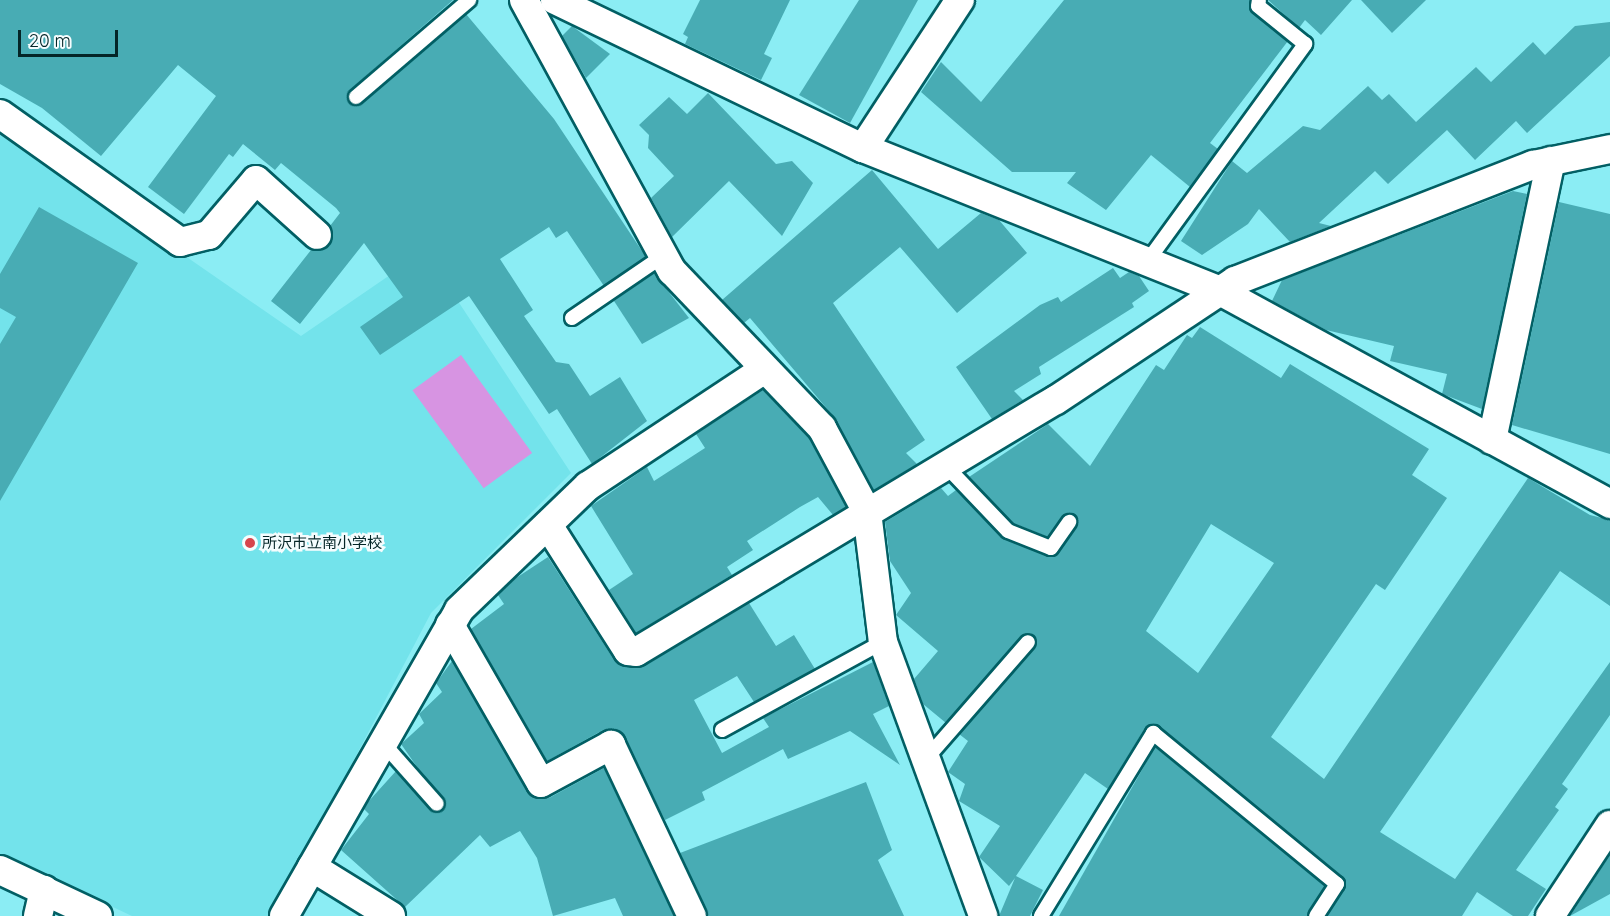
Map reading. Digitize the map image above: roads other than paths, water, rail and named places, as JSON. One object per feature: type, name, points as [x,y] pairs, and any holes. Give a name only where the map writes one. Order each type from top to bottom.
[{"type":"street","points":[[524,0],[663,256],[762,371],[822,428],[867,512],[883,642],[983,916]]},
{"type":"street","points":[[555,0],[863,147],[1149,259],[1218,290],[1610,504]]},
{"type":"street","points":[[863,147],[960,0]]},
{"type":"street","points":[[0,114],[180,242],[209,235],[255,180],[317,236]]},
{"type":"street","points":[[548,525],[628,651],[636,652],[1056,400],[1218,290],[1338,237],[1551,161],[1610,149]]},
{"type":"street","points":[[1492,440],[1551,161]]},
{"type":"street","points":[[284,916],[450,625],[588,486],[762,371]]},
{"type":"street","points":[[450,625],[541,783],[611,745],[692,916]]},
{"type":"street","points":[[1550,916],[1610,825]]},
{"type":"street","points":[[312,867],[390,916]]},
{"type":"street","points":[[0,870],[41,903],[98,916]]},
{"type":"lane","points":[[356,97],[469,0]]},
{"type":"lane","points":[[1149,259],[1305,44],[1258,6],[1259,0]]},
{"type":"lane","points":[[572,318],[663,256]]},
{"type":"lane","points":[[945,465],[1008,531],[1051,548],[1069,522]]},
{"type":"lane","points":[[722,730],[883,642]]},
{"type":"lane","points":[[926,759],[1028,642]]},
{"type":"lane","points":[[1041,916],[1153,733],[1336,884],[1316,916]]},
{"type":"lane","points":[[383,743],[437,804]]},
{"type":"place","name":"所沢市立南小学校","points":[[250,543]]}]
